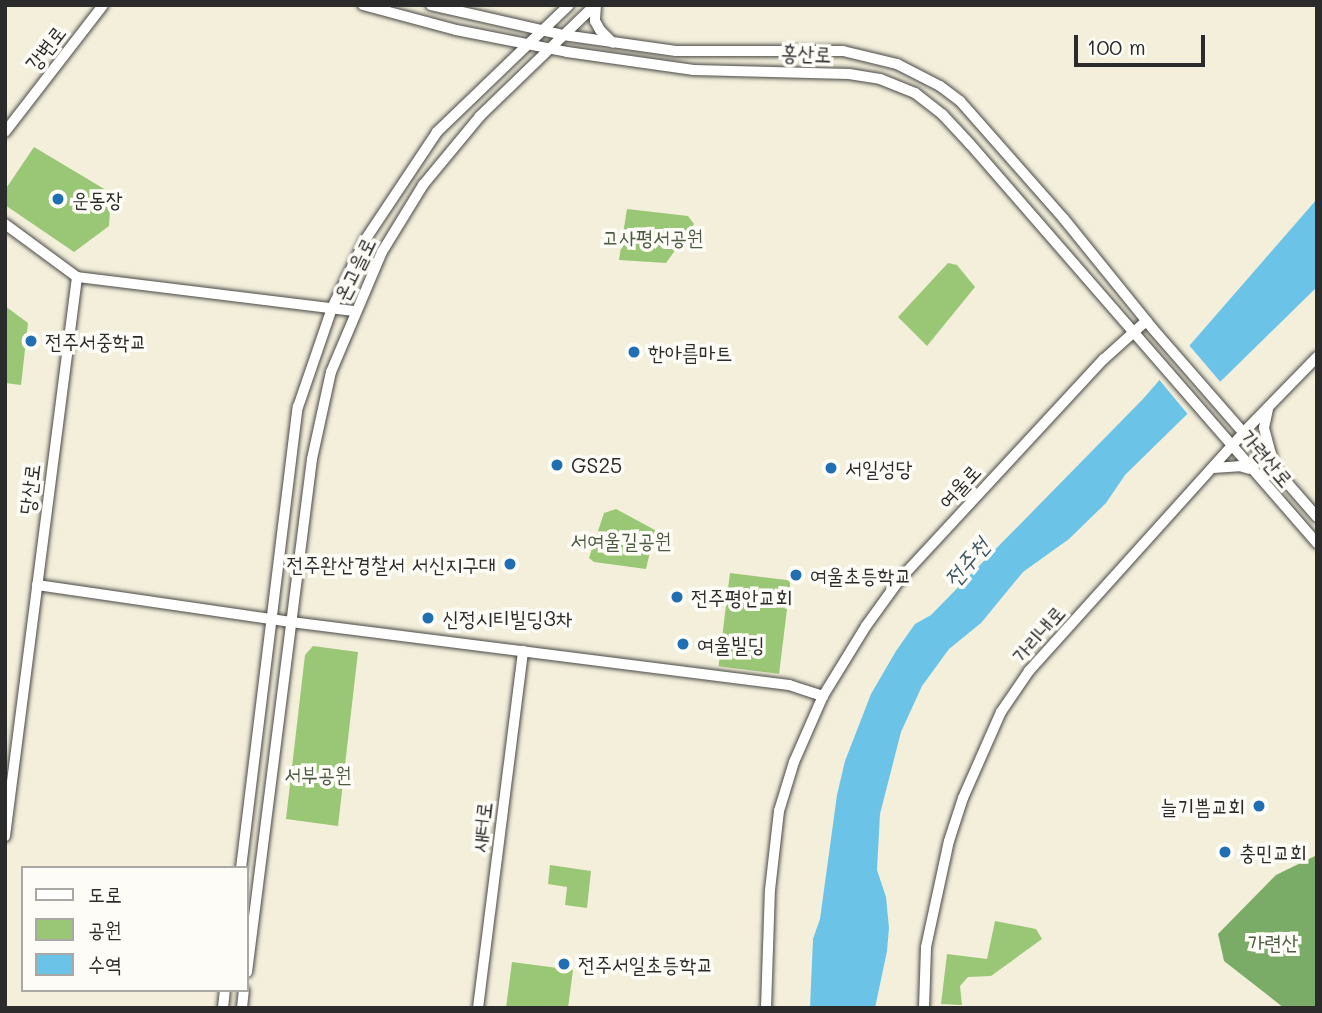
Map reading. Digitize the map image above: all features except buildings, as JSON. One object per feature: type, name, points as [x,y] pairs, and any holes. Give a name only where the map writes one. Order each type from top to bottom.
[{"type":"street","name":"강변로","points":[[5,132],[103,5]]},
{"type":"street","name":"강변로","points":[[90,20],[114,5]]},
{"type":"street","name":"홍산로","points":[[363,5],[456,30],[551,49],[694,70],[849,74],[880,79],[915,93],[942,114],[970,144],[1141,341]]},
{"type":"street","name":"홍산로","points":[[431,5],[563,35],[676,51],[843,51],[897,64],[960,101],[1064,219],[1229,418]]},
{"type":"street","name":"온고을로","points":[[241,866],[298,407],[332,309],[365,240],[437,132],[569,5]]},
{"type":"street","name":"온고을로","points":[[248,964],[312,459],[331,372],[382,252],[423,185],[480,116],[596,5]]},
{"type":"street","points":[[596,5],[595,21],[613,43]]},
{"type":"street","points":[[5,224],[77,277]]},
{"type":"street","name":"온고을로","points":[[77,277],[332,309]]},
{"type":"street","name":"당산로","points":[[5,836],[77,277]]},
{"type":"street","points":[[332,309],[355,312]]},
{"type":"street","name":"여울로","points":[[766,1008],[770,890],[779,811],[794,762],[823,696],[866,626],[900,579],[1104,359],[1133,332],[1150,325]]},
{"type":"street","name":"가련산로","points":[[1141,341],[1317,543]]},
{"type":"street","name":"가리내로","points":[[924,1008],[926,947],[946,852],[962,798],[1001,712],[1030,671],[1243,433],[1317,357]]},
{"type":"street","points":[[1268,408],[1264,428],[1275,469]]},
{"type":"street","name":"가련산로","points":[[1229,418],[1317,517]]},
{"type":"street","points":[[1213,468],[1239,466],[1252,470]]},
{"type":"street","points":[[37,585],[274,617],[291,622],[789,685],[823,696]]},
{"type":"street","name":"새터로","points":[[478,1008],[523,651]]},
{"type":"green space","name":"운동장","points":[[34,147],[111,193],[109,226],[74,252],[5,205],[5,190]]},
{"type":"green space","name":"고사평서공원","points":[[627,209],[688,216],[694,224],[666,263],[619,260]]},
{"type":"green space","points":[[948,263],[957,265],[975,287],[927,346],[898,317]]},
{"type":"green space","points":[[5,306],[28,323],[21,385],[5,383]]},
{"type":"green space","name":"서여울길공원","points":[[616,509],[655,530],[646,569],[594,562],[589,558],[604,513]]},
{"type":"green space","points":[[730,573],[791,580],[779,674],[719,666]]},
{"type":"green space","name":"서부공원","points":[[313,646],[358,652],[338,826],[286,819],[305,655]]},
{"type":"green space","name":"가련산","points":[[1317,855],[1317,1008],[1284,1008],[1224,961],[1218,934],[1276,875]]},
{"type":"green space","points":[[550,865],[591,871],[587,908],[565,905],[567,887],[548,884]]},
{"type":"green space","points":[[995,921],[1036,929],[1042,939],[991,976],[968,977],[960,986],[962,1005],[941,1004],[947,954],[987,959]]},
{"type":"green space","points":[[512,962],[573,970],[568,1008],[506,1008]]},
{"type":"water","points":[[1317,199],[1317,287],[1125,475],[1106,503],[1069,539],[1023,572],[981,623],[949,649],[922,686],[901,732],[880,814],[877,870],[886,897],[889,928],[875,1008],[810,1008],[813,939],[820,919],[837,795],[845,761],[871,694],[896,651],[915,624],[931,615],[1143,399]]},
{"type":"pier","points":[[1188,344],[1223,385],[1190,417],[1157,377]]},
{"type":"place","name":"운동장","points":[[58,199]]},
{"type":"place","name":"전주서중학교","points":[[31,341]]},
{"type":"place","name":"한아름마트","points":[[634,352]]},
{"type":"place","name":"GS25","points":[[557,465]]},
{"type":"place","name":"서일성당","points":[[831,468]]},
{"type":"place","name":"전주완산경찰서 서신지구대","points":[[510,564]]},
{"type":"place","name":"여울초등학교","points":[[796,575]]},
{"type":"place","name":"전주평안교회","points":[[677,597]]},
{"type":"place","name":"신정시티빌딩3차","points":[[428,618]]},
{"type":"place","name":"여울빌딩","points":[[683,644]]},
{"type":"place","name":"늘기쁨교회","points":[[1259,806]]},
{"type":"place","name":"충민교회","points":[[1225,852]]},
{"type":"place","name":"전주서일초등학교","points":[[564,964]]},
{"type":"water label","name":"전주천","points":[[966,562]]}]
